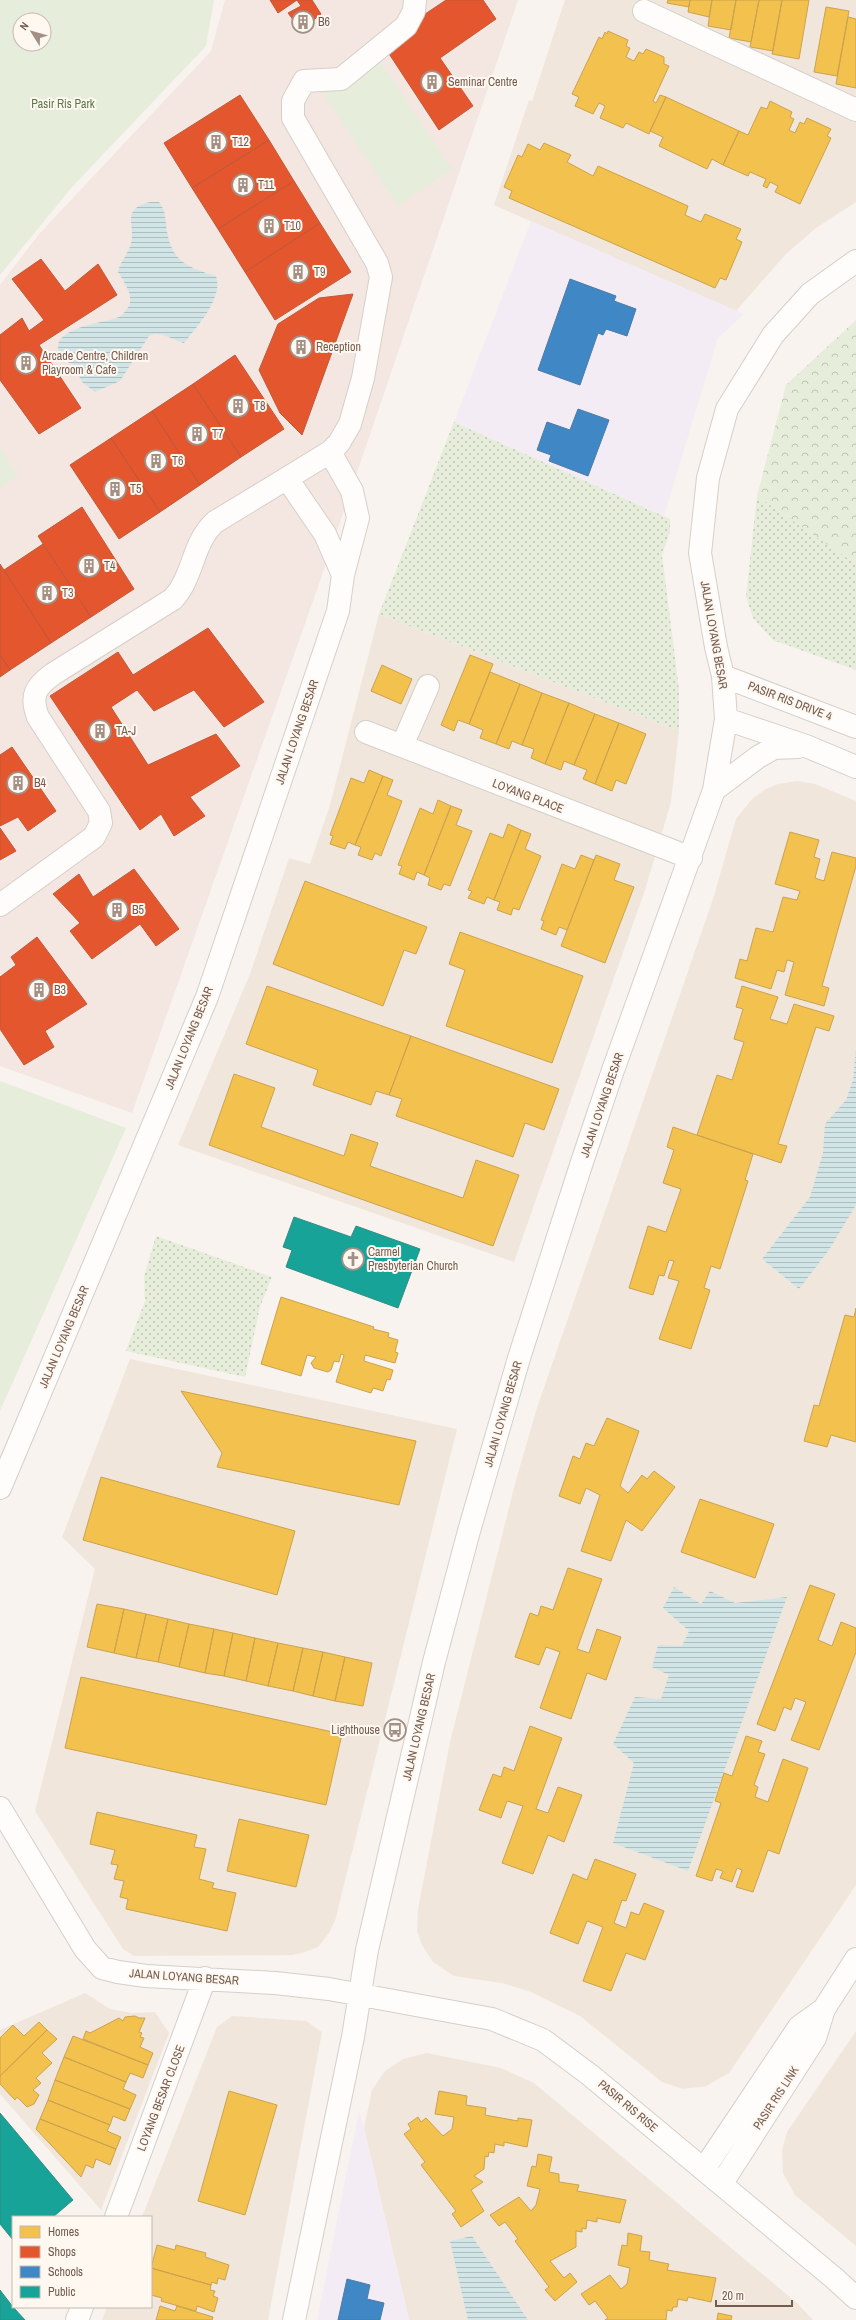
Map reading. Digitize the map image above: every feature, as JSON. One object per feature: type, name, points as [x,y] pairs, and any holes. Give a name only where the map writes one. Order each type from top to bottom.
[{"type":"street","points":[[0,905],[94,838],[101,823],[99,811],[38,717],[34,705],[35,693],[41,683],[173,599],[183,588],[205,532],[215,522],[288,480],[330,452],[339,443],[350,424],[363,378],[381,277],[377,263],[293,118],[293,101],[304,81],[341,80],[406,26],[414,10],[415,0]]},
{"type":"street","points":[[644,11],[856,110]]},
{"type":"street","name":"JALAN LOYANG BESAR","points":[[294,2320],[353,2037],[366,1950],[434,1662],[506,1402],[612,1073],[691,858],[714,790],[726,719],[723,676],[716,647],[700,553],[708,478],[726,409],[773,335],[810,294],[856,261]]},
{"type":"street","name":"JALAN LOYANG BESAR","points":[[0,1488],[207,997],[338,611],[343,575],[358,518],[352,491],[330,452]]},
{"type":"street","points":[[288,480],[325,534],[343,575]]},
{"type":"street","name":"PASIR RIS DRIVE 4","points":[[723,676],[856,727]]},
{"type":"street","points":[[402,746],[428,686]]},
{"type":"street","points":[[726,719],[806,746],[856,767]]},
{"type":"street","name":"LOYANG PLACE","points":[[366,732],[691,858]]},
{"type":"street","points":[[714,790],[752,760],[774,748],[806,746]]},
{"type":"street","name":"JALAN LOYANG BESAR","points":[[0,1808],[85,1949],[102,1968],[146,1976],[275,1983],[360,1994]]},
{"type":"street","name":"PASIR RIS LINK","points":[[722,2183],[815,2038],[824,2009],[856,1959]]},
{"type":"street","name":"LOYANG BESAR CLOSE","points":[[116,2216],[205,1978]]},
{"type":"street","name":"PASIR RIS RISE","points":[[360,1994],[492,2019],[543,2040],[590,2075],[722,2183],[856,2298]]},
{"type":"street","name":"PASIR RIS LINK","points":[[704,2169],[799,2027],[824,2009]]},
{"type":"street","points":[[77,2320],[82,2308]]},
{"type":"shaded area","points":[[225,0],[518,0],[319,584],[132,1113],[0,1066],[0,285],[39,234],[211,51]]},
{"type":"shaded area","points":[[565,0],[856,0],[856,202],[816,228],[786,254],[736,311],[494,205],[529,100],[532,101]]},
{"type":"shaded area","points":[[150,202],[159,202],[162,208],[165,215],[168,237],[175,254],[187,265],[216,276],[216,293],[208,311],[184,343],[158,334],[149,336],[120,381],[95,392],[82,382],[74,365],[66,361],[60,355],[58,349],[59,342],[64,336],[72,331],[119,317],[127,309],[130,303],[130,295],[118,272],[131,244],[132,214],[135,209],[141,205]]},
{"type":"shaded area","points":[[531,221],[744,314],[718,338],[664,516],[454,422]]},
{"type":"shaded area","points":[[379,614],[679,731],[671,802],[645,890],[514,1262],[178,1145],[250,974],[289,858],[310,864],[330,805]]},
{"type":"shaded area","points":[[797,781],[815,784],[856,801],[856,1885],[729,2073],[706,2086],[683,2089],[662,2082],[580,2016],[531,1992],[502,1983],[454,1976],[433,1962],[422,1945],[417,1931],[418,1909],[450,1742],[516,1480],[537,1408],[713,899],[736,819],[752,799],[766,789],[778,784]]},
{"type":"shaded area","points":[[856,1049],[856,1205],[829,1250],[799,1289],[762,1259],[810,1197],[823,1153],[825,1124],[846,1100],[853,1080]]},
{"type":"shaded area","points":[[130,1359],[457,1429],[335,1921],[329,1933],[318,1947],[305,1952],[292,1955],[134,1956],[123,1949],[35,1811],[95,1569],[62,1537]]},
{"type":"shaded area","points":[[674,1587],[701,1604],[710,1591],[735,1603],[787,1597],[688,1871],[613,1843],[634,1763],[613,1744],[635,1697],[661,1699],[669,1675],[652,1667],[658,1645],[682,1646],[689,1631],[663,1608]]},
{"type":"shaded area","points":[[85,1993],[110,2009],[132,2013],[155,2012],[169,2033],[101,2210],[0,2094],[0,2030]]},
{"type":"shaded area","points":[[232,2016],[306,2021],[322,2032],[268,2320],[102,2320],[107,2308],[152,2308],[152,2216],[142,2216],[217,2027]]},
{"type":"shaded area","points":[[856,2031],[856,2246],[795,2195],[783,2173],[782,2151],[787,2132]]},
{"type":"shaded area","points":[[427,2053],[501,2068],[534,2083],[797,2303],[813,2320],[409,2320],[364,2128],[372,2090],[385,2071],[403,2059]]},
{"type":"shaded area","points":[[359,2111],[364,2128],[409,2320],[317,2320]]},
{"type":"shaded area","points":[[472,2236],[528,2320],[468,2320],[450,2241]]},
{"type":"green space","name":"Pasir Ris Park","points":[[0,0],[214,0],[206,46],[72,187],[0,275]]},
{"type":"green space","points":[[375,54],[452,169],[398,206],[321,91]]},
{"type":"green space","points":[[856,320],[856,564],[757,496],[786,385]]},
{"type":"green space","points":[[454,422],[670,519],[670,532],[662,555],[679,689],[679,731],[379,614]]},
{"type":"green space","points":[[0,448],[18,476],[0,488]]},
{"type":"green space","points":[[757,496],[856,564],[856,670],[773,640],[753,618],[746,597]]},
{"type":"green space","points":[[0,1081],[126,1128],[0,1411]]},
{"type":"green space","points":[[156,1236],[272,1277],[260,1307],[245,1377],[126,1351],[145,1301],[144,1276]]},
{"type":"building: Homes","points":[[668,0],[690,0],[689,7],[667,3]]},
{"type":"building: Homes","points":[[690,0],[712,0],[709,17],[688,12]]},
{"type":"building: Homes","points":[[712,0],[736,0],[731,30],[708,26]]},
{"type":"building: Homes","points":[[736,0],[759,0],[751,42],[729,38]]},
{"type":"building: Homes","points":[[759,0],[782,0],[773,51],[750,47]]},
{"type":"building: Homes","points":[[782,0],[809,0],[799,59],[772,54]]},
{"type":"building: Homes","points":[[826,7],[849,11],[837,76],[814,72]]},
{"type":"building: Homes","points":[[848,17],[856,19],[856,88],[836,84]]},
{"type":"building: Homes","points":[[608,31],[628,40],[626,46],[630,48],[626,57],[634,61],[639,52],[643,54],[646,49],[664,57],[664,64],[669,66],[653,101],[656,103],[660,95],[666,97],[649,134],[626,123],[623,128],[600,118],[605,106],[599,103],[593,114],[575,106],[579,97],[572,94],[599,37],[602,39],[605,32],[607,34]]},
{"type":"building: Homes","points":[[666,97],[739,131],[723,165],[712,159],[707,169],[659,146],[663,137],[650,131]]},
{"type":"building: Homes","points":[[770,101],[792,112],[790,117],[794,119],[789,130],[795,133],[800,122],[804,124],[807,118],[831,129],[827,136],[831,138],[800,204],[775,192],[778,186],[770,182],[767,188],[763,186],[766,179],[750,172],[748,176],[723,165],[739,131],[748,135],[761,107],[767,109]]},
{"type":"building: Homes","points":[[544,143],[571,155],[567,162],[593,176],[598,166],[688,206],[685,215],[701,222],[705,214],[741,229],[736,239],[742,242],[726,280],[720,278],[715,288],[509,198],[512,191],[504,187],[518,155],[522,157],[528,144],[540,150]]},
{"type":"building: Homes","points":[[470,655],[493,664],[469,724],[458,720],[454,731],[441,725]]},
{"type":"building: Homes","points":[[382,665],[412,679],[401,704],[371,691]]},
{"type":"building: Homes","points":[[490,672],[520,684],[496,744],[480,738],[483,730],[469,724]]},
{"type":"building: Homes","points":[[520,684],[542,693],[522,745],[512,741],[509,749],[496,744]]},
{"type":"building: Homes","points":[[542,693],[569,703],[545,764],[531,758],[534,749],[522,745]]},
{"type":"building: Homes","points":[[569,703],[595,714],[574,765],[564,761],[561,770],[545,764]]},
{"type":"building: Homes","points":[[595,714],[619,723],[595,784],[583,779],[587,770],[574,765]]},
{"type":"building: Homes","points":[[619,723],[646,734],[626,784],[616,780],[612,791],[595,784]]},
{"type":"building: Homes","points":[[369,770],[383,776],[355,845],[348,842],[345,849],[330,844],[333,836],[330,835],[351,778],[364,783]]},
{"type":"building: Homes","points":[[383,776],[393,780],[387,795],[402,801],[381,856],[375,853],[372,860],[358,855],[361,847],[355,845]]},
{"type":"building: Homes","points":[[438,800],[451,806],[424,875],[417,872],[414,880],[399,874],[402,866],[398,865],[420,808],[433,814]]},
{"type":"building: Homes","points":[[451,806],[462,810],[456,825],[472,831],[450,886],[444,884],[441,890],[428,885],[430,878],[424,875]]},
{"type":"building: Homes","points":[[508,824],[521,830],[494,900],[487,897],[484,904],[468,898],[472,891],[468,890],[490,833],[503,838]]},
{"type":"building: Homes","points":[[521,830],[531,834],[525,849],[541,856],[519,910],[513,908],[511,915],[497,910],[500,902],[494,900]]},
{"type":"building: Homes","points":[[790,832],[819,840],[814,857],[820,859],[815,878],[824,881],[832,852],[856,858],[856,866],[822,986],[829,988],[824,1006],[785,995],[794,962],[787,960],[784,972],[777,970],[771,989],[735,978],[740,959],[747,961],[756,928],[773,932],[783,897],[797,900],[800,891],[775,884]]},
{"type":"building: Homes","points":[[581,855],[594,860],[567,930],[559,927],[556,935],[541,929],[544,921],[541,920],[562,864],[575,869]]},
{"type":"building: Homes","points":[[596,855],[620,864],[614,880],[634,887],[605,963],[561,946]]},
{"type":"building: Homes","points":[[305,881],[427,927],[416,954],[404,950],[383,1006],[273,964]]},
{"type":"building: Homes","points":[[460,932],[583,976],[552,1063],[446,1026],[465,970],[449,964]]},
{"type":"building: Homes","points":[[267,986],[411,1036],[389,1095],[376,1091],[371,1105],[313,1085],[318,1070],[246,1044]]},
{"type":"building: Homes","points":[[742,986],[778,997],[770,1019],[787,1024],[794,1004],[834,1016],[829,1031],[816,1027],[778,1144],[787,1146],[781,1163],[697,1135],[717,1075],[732,1080],[744,1042],[734,1039],[743,1009],[736,1007]]},
{"type":"building: Homes","points":[[411,1036],[559,1089],[544,1130],[525,1123],[513,1157],[396,1116],[402,1099],[389,1095]]},
{"type":"building: Homes","points":[[234,1074],[275,1088],[261,1127],[344,1156],[351,1134],[378,1143],[370,1166],[463,1198],[476,1160],[519,1175],[493,1246],[209,1145]]},
{"type":"building: Homes","points":[[673,1127],[753,1154],[745,1180],[748,1181],[720,1269],[711,1266],[704,1288],[710,1290],[691,1349],[659,1339],[679,1281],[668,1278],[674,1261],[669,1260],[664,1276],[659,1275],[653,1295],[629,1288],[648,1226],[666,1232],[681,1189],[663,1183],[674,1150],[667,1147]]},
{"type":"building: Homes","points":[[281,1297],[374,1327],[373,1329],[389,1333],[388,1337],[398,1340],[395,1352],[398,1353],[395,1363],[365,1355],[364,1361],[393,1370],[390,1380],[387,1379],[383,1391],[373,1388],[371,1393],[336,1382],[344,1355],[341,1354],[339,1362],[334,1361],[331,1370],[328,1372],[314,1368],[311,1363],[316,1357],[307,1355],[301,1376],[261,1364]]},
{"type":"building: Homes","points":[[856,1308],[856,1442],[831,1435],[827,1447],[804,1441],[814,1405],[819,1406],[845,1315],[854,1317]]},
{"type":"building: Homes","points":[[181,1391],[416,1441],[399,1505],[217,1467],[222,1453]]},
{"type":"building: Homes","points":[[607,1418],[639,1431],[620,1486],[628,1493],[642,1475],[647,1479],[654,1471],[675,1487],[642,1531],[626,1520],[611,1561],[581,1551],[600,1495],[586,1488],[580,1504],[559,1496],[573,1456],[580,1459],[586,1443],[594,1446]]},
{"type":"building: Homes","points":[[101,1477],[295,1531],[277,1595],[83,1540]]},
{"type":"building: Homes","points":[[700,1499],[774,1524],[755,1578],[681,1552]]},
{"type":"building: Homes","points":[[568,1568],[602,1579],[577,1649],[589,1653],[597,1629],[621,1637],[606,1680],[587,1673],[571,1719],[540,1708],[560,1652],[546,1647],[539,1665],[515,1657],[530,1613],[538,1616],[541,1606],[553,1610]]},
{"type":"building: Homes","points":[[810,1585],[835,1594],[818,1640],[832,1646],[841,1622],[856,1628],[856,1652],[819,1750],[791,1740],[806,1702],[795,1698],[791,1710],[784,1707],[775,1731],[757,1724]]},
{"type":"building: Homes","points":[[97,1604],[124,1609],[114,1653],[87,1647]]},
{"type":"building: Homes","points":[[124,1609],[146,1614],[136,1658],[114,1653]]},
{"type":"building: Homes","points":[[146,1614],[168,1619],[158,1662],[136,1658]]},
{"type":"building: Homes","points":[[168,1619],[189,1624],[179,1667],[158,1662]]},
{"type":"building: Homes","points":[[189,1624],[214,1629],[205,1673],[179,1667]]},
{"type":"building: Homes","points":[[214,1629],[233,1633],[224,1676],[205,1673]]},
{"type":"building: Homes","points":[[233,1633],[255,1638],[246,1681],[224,1676]]},
{"type":"building: Homes","points":[[255,1638],[278,1643],[268,1686],[246,1681]]},
{"type":"building: Homes","points":[[278,1643],[303,1648],[293,1691],[268,1686]]},
{"type":"building: Homes","points":[[303,1648],[323,1652],[313,1696],[293,1691]]},
{"type":"building: Homes","points":[[323,1652],[345,1657],[335,1701],[313,1696]]},
{"type":"building: Homes","points":[[345,1657],[372,1663],[363,1706],[335,1701]]},
{"type":"building: Homes","points":[[81,1677],[342,1734],[326,1805],[65,1748]]},
{"type":"building: Homes","points":[[530,1726],[562,1738],[536,1809],[548,1813],[558,1787],[582,1795],[564,1842],[548,1835],[533,1874],[502,1863],[523,1806],[507,1801],[501,1818],[479,1810],[493,1774],[501,1777],[504,1767],[514,1771]]},
{"type":"building: Homes","points":[[746,1736],[762,1741],[758,1752],[765,1754],[754,1785],[758,1787],[755,1797],[768,1802],[783,1759],[808,1768],[779,1854],[768,1850],[753,1892],[736,1887],[742,1870],[737,1868],[732,1882],[720,1878],[723,1871],[716,1869],[712,1881],[696,1876],[721,1803],[715,1801],[724,1773],[732,1776]]},
{"type":"building: Homes","points":[[97,1812],[197,1835],[194,1847],[206,1849],[199,1879],[214,1883],[212,1888],[236,1893],[227,1931],[126,1909],[128,1899],[120,1897],[124,1881],[114,1879],[118,1865],[111,1864],[115,1850],[90,1844]]},
{"type":"building: Homes","points":[[239,1819],[309,1835],[296,1887],[227,1871]]},
{"type":"building: Homes","points":[[595,1859],[636,1874],[626,1901],[622,1900],[614,1923],[626,1928],[631,1912],[639,1915],[644,1903],[664,1911],[645,1960],[626,1953],[611,1991],[583,1981],[603,1927],[587,1921],[578,1944],[550,1933],[573,1874],[587,1880]]},
{"type":"building: Homes","points":[[135,2016],[145,2018],[139,2032],[142,2033],[140,2037],[144,2038],[140,2047],[153,2053],[148,2065],[83,2039],[86,2031],[90,2033],[119,2018],[123,2021],[125,2017]]},
{"type":"building: Homes","points":[[39,2022],[47,2030],[0,2076],[0,2038],[13,2025],[24,2036]]},
{"type":"building: Homes","points":[[47,2030],[57,2039],[42,2053],[52,2063],[36,2078],[41,2083],[33,2090],[39,2095],[34,2104],[27,2107],[17,2097],[15,2100],[0,2084],[0,2076]]},
{"type":"building: Homes","points":[[73,2036],[148,2065],[143,2078],[130,2073],[126,2082],[64,2057]]},
{"type":"building: Homes","points":[[64,2057],[126,2082],[123,2089],[136,2095],[130,2109],[55,2080]]},
{"type":"building: Homes","points":[[55,2080],[130,2109],[125,2121],[113,2116],[110,2125],[48,2100]]},
{"type":"building: Homes","points":[[229,2091],[277,2105],[245,2215],[198,2201]]},
{"type":"building: Homes","points":[[439,2091],[467,2096],[466,2105],[486,2108],[485,2115],[518,2121],[518,2118],[532,2120],[527,2147],[504,2142],[504,2146],[495,2144],[494,2153],[489,2152],[488,2157],[485,2156],[484,2169],[474,2176],[483,2182],[471,2190],[484,2211],[461,2227],[452,2214],[456,2211],[421,2165],[425,2162],[404,2134],[411,2129],[408,2124],[418,2117],[421,2122],[426,2118],[443,2136],[452,2129],[454,2117],[435,2114]]},
{"type":"building: Homes","points":[[48,2100],[110,2125],[107,2131],[121,2137],[116,2149],[40,2119]]},
{"type":"building: Homes","points":[[40,2119],[116,2149],[110,2165],[96,2159],[93,2168],[86,2165],[81,2177],[36,2129]]},
{"type":"building: Homes","points":[[538,2154],[552,2157],[549,2172],[559,2174],[559,2182],[579,2185],[577,2191],[626,2200],[620,2223],[597,2218],[597,2222],[587,2220],[586,2229],[582,2228],[582,2232],[576,2231],[576,2247],[550,2261],[564,2278],[570,2273],[577,2282],[555,2301],[545,2290],[549,2287],[515,2241],[518,2239],[505,2222],[499,2226],[490,2215],[519,2197],[531,2211],[536,2205],[540,2189],[527,2186],[532,2166],[536,2167]]},
{"type":"building: Homes","points":[[628,2233],[642,2236],[640,2251],[650,2252],[649,2260],[669,2264],[667,2270],[716,2278],[711,2302],[688,2297],[687,2301],[678,2299],[677,2307],[673,2307],[672,2311],[667,2310],[666,2320],[605,2320],[608,2318],[595,2301],[589,2305],[581,2294],[610,2275],[621,2289],[627,2284],[630,2268],[618,2265],[622,2245],[627,2246]]},
{"type":"building: Homes","points":[[157,2245],[175,2250],[176,2245],[206,2253],[205,2257],[229,2265],[225,2280],[218,2278],[217,2284],[212,2282],[211,2285],[152,2268]]},
{"type":"building: Homes","points":[[152,2268],[211,2285],[210,2290],[215,2291],[213,2296],[218,2298],[214,2312],[197,2306],[196,2311],[161,2301],[162,2298],[152,2295]]},
{"type":"building: Homes","points":[[160,2306],[175,2311],[177,2306],[213,2317],[212,2320],[156,2320]]},
{"type":"building: Homes","points":[[718,2313],[732,2316],[731,2320],[717,2320]]},
{"type":"building: Shops","points":[[270,0],[297,0],[278,13]]},
{"type":"building: Shops","name":"B6","points":[[297,0],[312,0],[321,14],[301,30],[288,13],[301,6]]},
{"type":"building: Shops","name":"Seminar Centre","points":[[446,0],[483,0],[496,19],[440,58],[473,106],[439,130],[382,43]]},
{"type":"building: Shops","name":"T12","points":[[240,95],[269,140],[192,188],[164,143]]},
{"type":"building: Shops","name":"T11","points":[[269,140],[294,181],[218,229],[192,188]]},
{"type":"building: Shops","name":"T10","points":[[294,181],[320,223],[245,272],[218,229]]},
{"type":"building: Shops","name":"T9","points":[[320,223],[351,272],[275,320],[245,272]]},
{"type":"building: Shops","name":"Arcade Centre, Children Playroom & Cafe","points":[[41,259],[65,291],[98,264],[117,295],[39,345],[81,408],[39,434],[0,380],[0,335],[22,318],[29,331],[44,320],[12,279]]},
{"type":"building: Shops","name":"Reception","points":[[353,294],[302,435],[280,413],[259,370],[278,324],[319,298]]},
{"type":"building: Shops","name":"T8","points":[[235,355],[284,429],[241,457],[193,384]]},
{"type":"building: Shops","name":"T7","points":[[193,384],[241,457],[200,485],[152,411]]},
{"type":"building: Shops","name":"T6","points":[[152,411],[200,485],[160,512],[111,438]]},
{"type":"building: Shops","name":"T5","points":[[111,438],[160,512],[119,539],[70,465]]},
{"type":"building: Shops","name":"T4","points":[[82,507],[134,589],[91,617],[38,536]]},
{"type":"building: Shops","name":"T3","points":[[43,544],[91,617],[51,643],[4,570]]},
{"type":"building: Shops","points":[[0,564],[51,643],[10,670],[0,655]]},
{"type":"building: Shops","name":"TA-J","points":[[208,628],[264,702],[224,727],[194,690],[154,711],[137,690],[111,707],[148,765],[216,734],[240,766],[190,797],[205,816],[174,836],[161,814],[140,830],[50,696],[118,652],[133,675]]},
{"type":"building: Shops","points":[[0,655],[10,670],[0,677]]},
{"type":"building: Shops","name":"B4","points":[[12,747],[56,811],[28,831],[18,817],[0,826],[0,755]]},
{"type":"building: Shops","points":[[0,828],[16,851],[0,860]]},
{"type":"building: Shops","name":"B5","points":[[134,869],[179,929],[156,946],[140,924],[92,959],[70,931],[80,923],[53,894],[79,874],[93,897]]},
{"type":"building: Shops","name":"B3","points":[[37,937],[87,1004],[45,1031],[54,1047],[24,1065],[0,1029],[0,977],[16,965],[11,957]]},
{"type":"building: Schools","points":[[570,279],[616,296],[614,301],[636,309],[627,336],[606,329],[603,335],[598,333],[580,385],[538,370]]},
{"type":"building: Schools","points":[[578,409],[609,420],[588,476],[549,461],[551,455],[537,450],[547,422],[570,430]]},
{"type":"building: Schools","points":[[347,2279],[370,2285],[367,2299],[384,2303],[380,2320],[338,2320]]},
{"type":"building: Public","name":"Carmel Presbyterian Church","points":[[294,1217],[351,1237],[356,1226],[420,1249],[398,1308],[286,1267],[292,1250],[283,1247]]},
{"type":"building: Public","points":[[0,2113],[73,2200],[54,2216],[12,2216],[12,2239],[0,2224]]},
{"type":"building: Public","points":[[0,2290],[12,2306],[12,2308],[14,2308],[25,2320],[0,2320]]},
{"type":"place","name":"B6","points":[[303,22]]},
{"type":"place","name":"Seminar Centre","points":[[432,82]]},
{"type":"place","name":"T12","points":[[216,142]]},
{"type":"place","name":"T11","points":[[243,185]]},
{"type":"place","name":"T10","points":[[269,226]]},
{"type":"place","name":"T9","points":[[298,272]]},
{"type":"place","name":"Reception","points":[[301,347]]},
{"type":"place","name":"Arcade Centre, Children Playroom & Cafe","points":[[26,363]]},
{"type":"place","name":"T8","points":[[238,406]]},
{"type":"place","name":"T7","points":[[197,434]]},
{"type":"place","name":"T6","points":[[156,461]]},
{"type":"place","name":"T5","points":[[115,489]]},
{"type":"place","name":"T4","points":[[89,566]]},
{"type":"place","name":"T3","points":[[47,593]]},
{"type":"place","name":"TA-J","points":[[100,731]]},
{"type":"place","name":"B4","points":[[18,783]]},
{"type":"place","name":"B5","points":[[117,910]]},
{"type":"place","name":"B3","points":[[39,990]]},
{"type":"place","name":"Carmel Presbyterian Church","points":[[353,1259]]},
{"type":"place","name":"Lighthouse","points":[[395,1730]]}]
